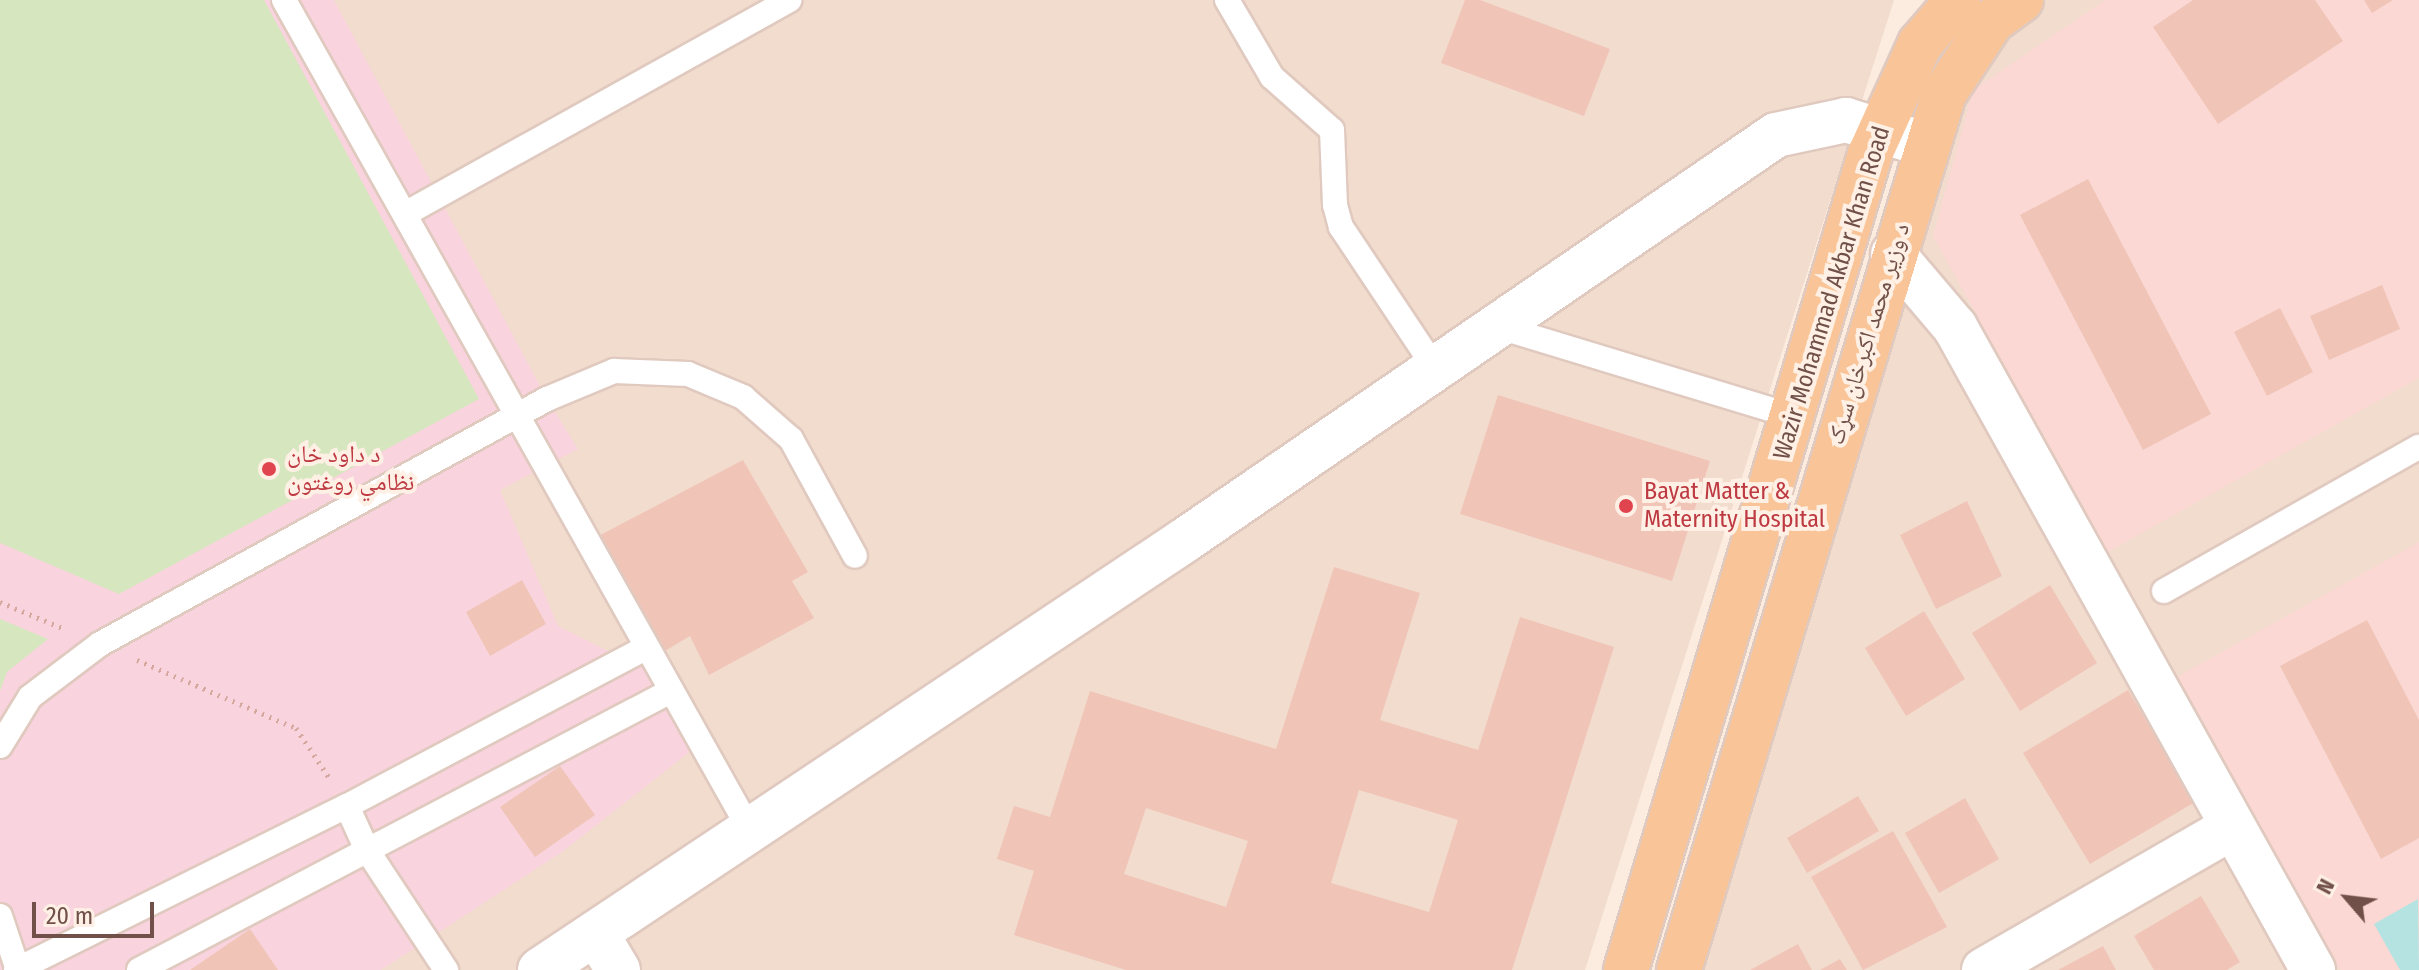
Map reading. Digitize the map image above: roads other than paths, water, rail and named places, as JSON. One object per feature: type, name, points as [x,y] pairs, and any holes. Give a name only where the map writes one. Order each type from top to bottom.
[{"type":"main road","name":"Wazir Mohammad Akbar Khan Road","points":[[1626,970],[1792,416],[1881,132],[1920,44],[1958,0]]},
{"type":"main road","name":"د وزیر محمد اکبرخان سړک","points":[[1679,970],[1927,145],[1964,56],[1992,21],[2021,0]]},
{"type":"street","points":[[540,970],[1776,135],[1846,120],[1927,145]]},
{"type":"street","points":[[1893,254],[1955,327],[2313,970]]},
{"type":"street","points":[[1984,970],[2233,827]]},
{"type":"street","points":[[596,933],[618,970]]},
{"type":"lane","points":[[284,0],[669,692],[750,830]]},
{"type":"lane","points":[[405,214],[789,0]]},
{"type":"lane","points":[[1227,0],[1272,77],[1332,130],[1335,205],[1341,227],[1435,368]]},
{"type":"lane","points":[[1496,326],[1792,416]]},
{"type":"lane","points":[[0,746],[30,697],[100,644],[517,416],[614,371],[688,374],[743,397],[791,439],[855,556]]},
{"type":"lane","points":[[2164,591],[2419,447]]},
{"type":"lane","points":[[0,916],[17,970],[347,806],[645,648]]},
{"type":"lane","points":[[139,970],[669,692]]},
{"type":"lane","points":[[347,806],[367,850],[446,970]]},
{"type":"water","points":[[2418,899],[2419,970],[2400,970],[2374,924]]},
{"type":"place","name":"د داود خان نظامي روغتون","points":[[269,469]]},
{"type":"place","name":"Bayat Matter & Maternity Hospital","points":[[1626,506]]}]
